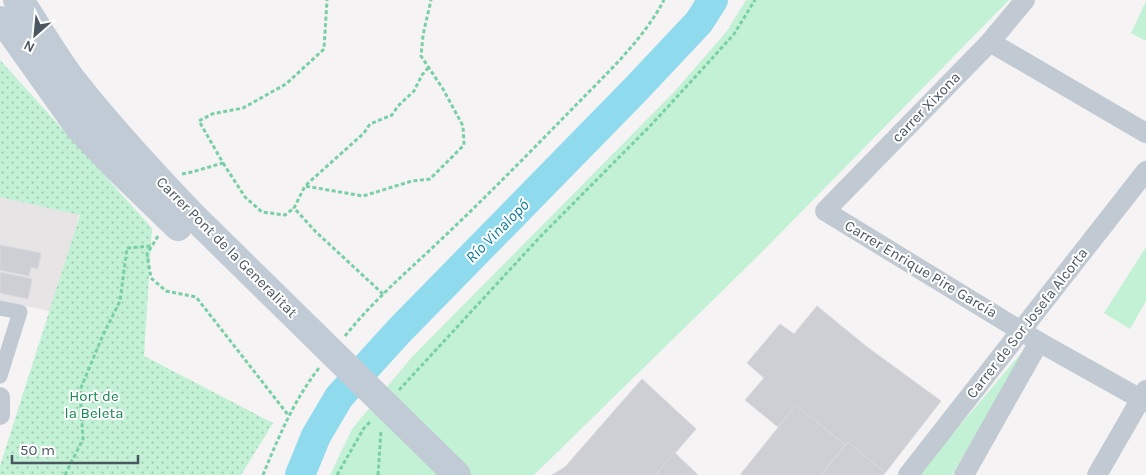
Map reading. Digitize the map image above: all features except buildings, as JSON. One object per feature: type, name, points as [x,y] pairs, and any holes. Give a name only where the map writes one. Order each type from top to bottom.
[{"type":"main road","name":"Carrer Pont de la Generalitat","points":[[17,0],[25,8],[70,77],[187,222],[325,370],[430,475]]},
{"type":"main road","name":"Carrer Pont de la Generalitat","points":[[0,20],[10,31],[79,128],[114,165],[187,222],[457,475]]},
{"type":"street","name":"carrer Xixona","points":[[825,212],[990,42],[1025,0]]},
{"type":"street","points":[[990,42],[1146,133]]},
{"type":"street","name":"Carrer de Sor Josefa Alcorta","points":[[908,475],[1146,172]]},
{"type":"street","name":"Carrer Enrique Pire García","points":[[825,212],[1039,342],[1144,397]]},
{"type":"street","points":[[0,308],[20,312],[0,376]]},
{"type":"street","points":[[964,475],[1039,342]]},
{"type":"street","points":[[0,397],[0,415]]},
{"type":"street","points":[[1096,475],[1144,397]]},
{"type":"path","points":[[327,0],[324,49],[286,84],[243,108],[212,114],[199,120],[244,198],[262,212],[285,214],[294,208],[305,186],[364,133],[370,124],[392,115],[398,106],[414,91],[428,68]]},
{"type":"path","points":[[305,186],[363,196],[412,181],[430,179],[464,145],[463,126],[443,89],[420,56],[432,0]]},
{"type":"path","points":[[342,339],[383,294],[519,164],[609,71],[636,40],[659,10],[664,0]]},
{"type":"path","points":[[396,394],[540,237],[652,124],[701,71],[734,34],[755,0]]},
{"type":"path","points":[[178,174],[223,163]]},
{"type":"path","points":[[294,208],[316,232],[383,294]]},
{"type":"path","points":[[65,475],[83,439],[80,390],[120,301],[127,248],[152,246],[147,254],[151,278],[166,291],[196,297],[289,416]]},
{"type":"path","points":[[263,475],[289,416],[306,385],[320,367]]},
{"type":"path","points":[[337,475],[364,428],[377,414]]},
{"type":"path","points":[[378,475],[382,427]]},
{"type":"shaded area","points":[[0,197],[79,214],[62,289],[50,311],[0,301]]},
{"type":"green space","points":[[746,0],[1009,0],[760,254],[534,475],[330,475],[352,429],[411,358],[674,92],[727,31]]},
{"type":"green space","points":[[1146,1],[1146,41],[1131,33]]},
{"type":"green space","name":"Hort de la Beleta","points":[[0,60],[152,228],[144,356],[273,423],[241,475],[0,475],[0,466],[80,215],[0,197]]},
{"type":"green space","points":[[1146,247],[1146,301],[1130,329],[1104,313]]},
{"type":"green space","points":[[1028,345],[952,475],[918,475]]},
{"type":"waterway","name":"Río Vinalopó","points":[[300,475],[316,436],[339,397],[399,331],[635,90],[699,22],[713,0]]}]
